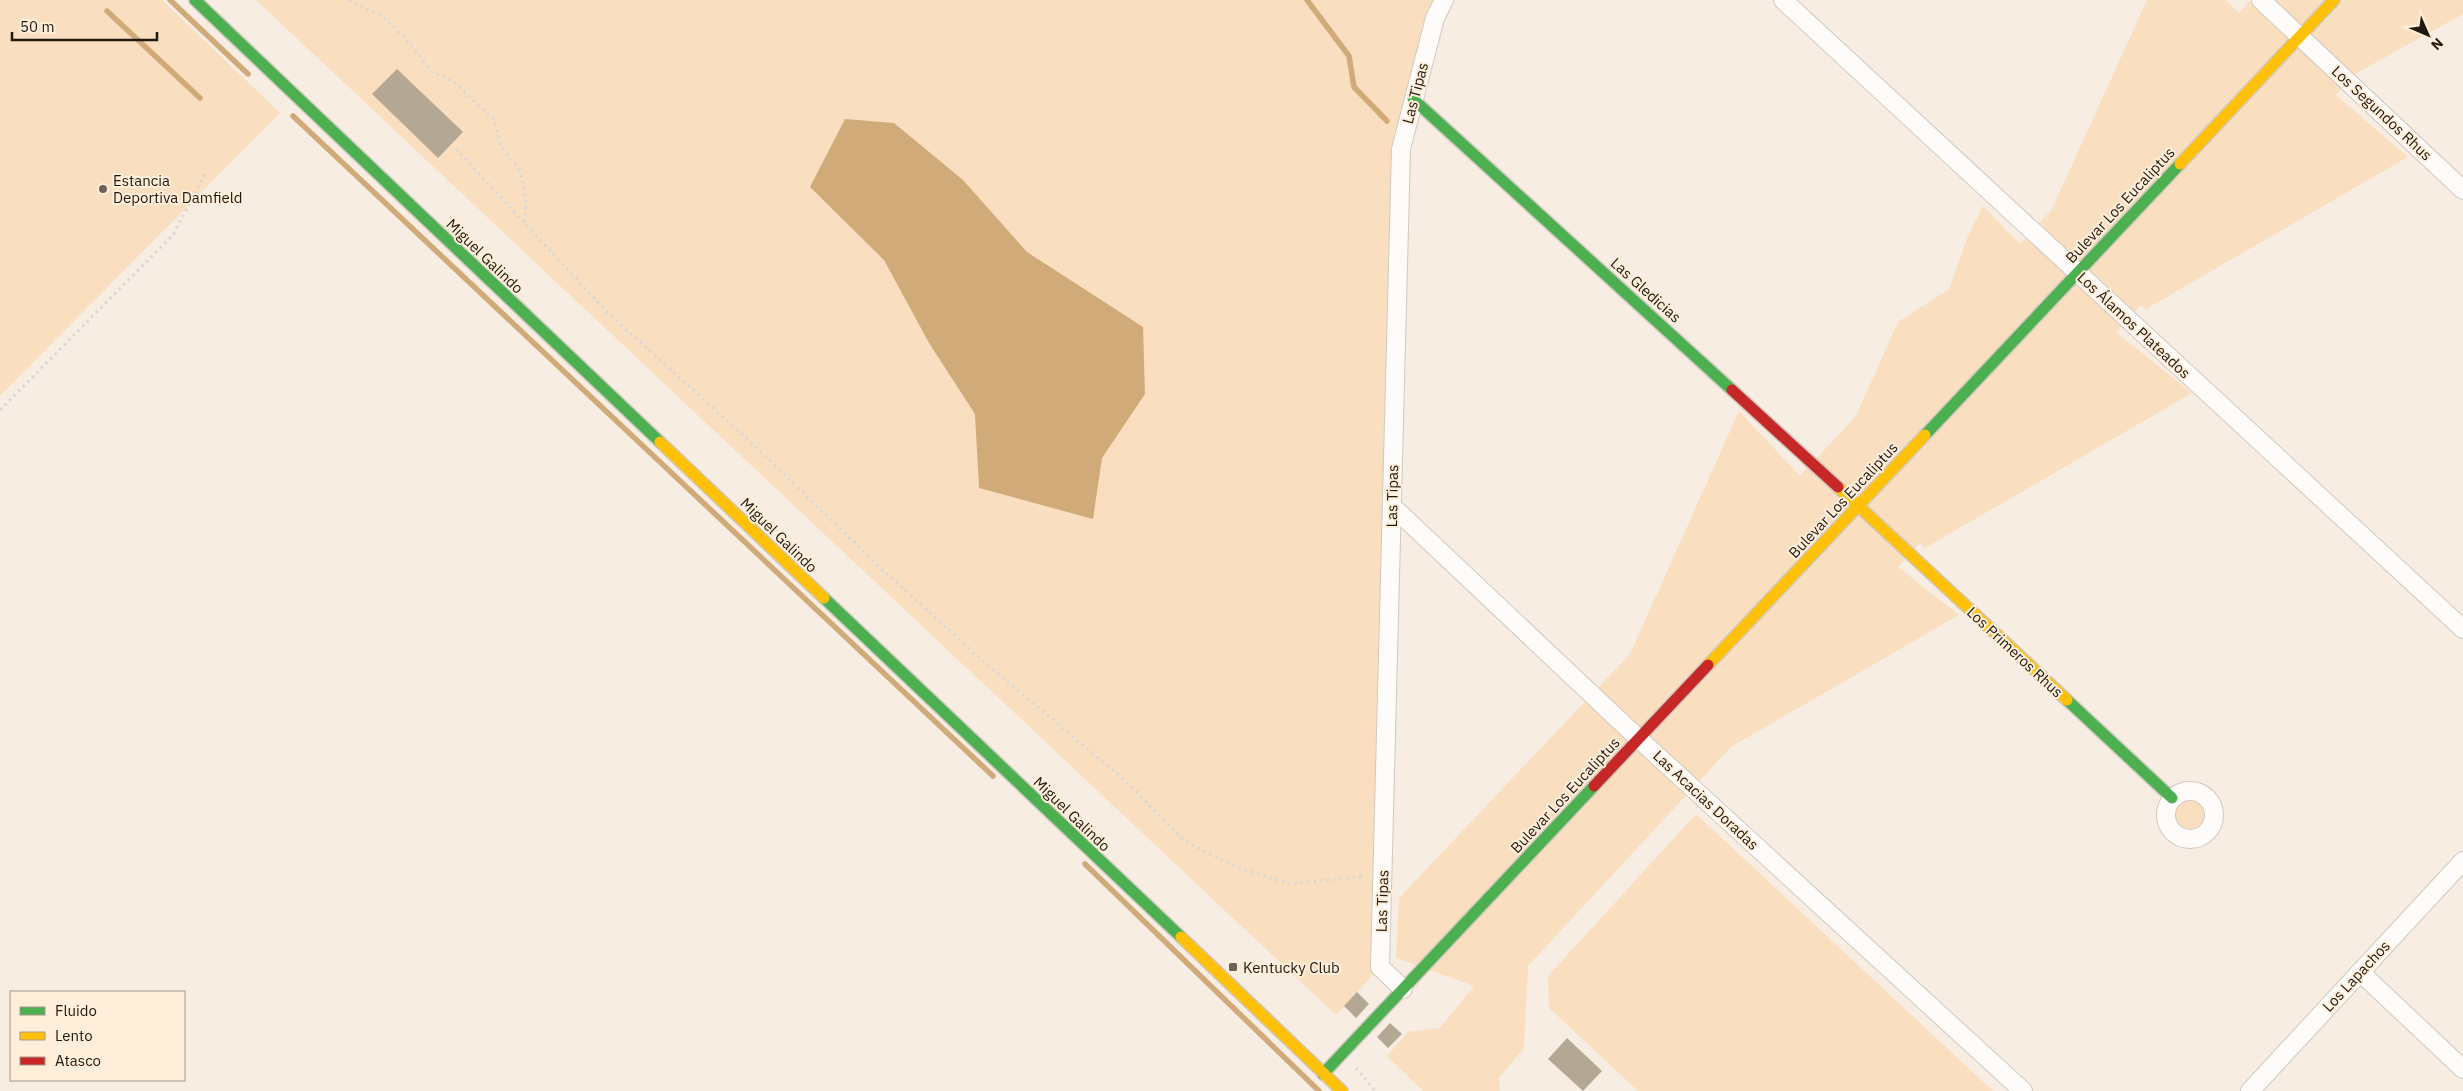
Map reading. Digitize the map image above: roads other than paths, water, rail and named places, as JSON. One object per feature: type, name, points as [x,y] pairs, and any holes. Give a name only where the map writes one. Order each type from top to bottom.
[{"type":"street","name":"Miguel Galindo","points":[[196,0],[1342,1091]]},
{"type":"street","name":"Las Tipas","points":[[1403,989],[1380,966],[1401,148],[1435,18],[1444,0]]},
{"type":"street","name":"Los Álamos Plateados","points":[[1783,0],[2463,629]]},
{"type":"street","name":"Los Segundos Rhus","points":[[2261,0],[2463,190]]},
{"type":"street","name":"Bulevar Los Eucaliptus","points":[[1324,1074],[2334,0]]},
{"type":"street","name":"Las Gledicias","points":[[1413,99],[1858,505]]},
{"type":"street","name":"Los Primeros Rhus","points":[[1858,505],[2172,798]]},
{"type":"street","name":"Las Acacias Doradas","points":[[1392,506],[1639,739],[2022,1091]]},
{"type":"street","name":"Los Lapachos","points":[[2250,1091],[2463,861]]},
{"type":"street","points":[[2360,972],[2463,1069]]},
{"type":"waterway","points":[[170,0],[248,74]]},
{"type":"waterway","points":[[1307,0],[1349,56],[1354,87],[1387,121]]},
{"type":"waterway","points":[[107,11],[200,98]]},
{"type":"waterway","points":[[293,116],[993,776]]},
{"type":"waterway","points":[[1085,864],[1319,1091]]},
{"type":"place","name":"Estancia Deportiva Damfield","points":[[103,189]]},
{"type":"place","name":"Kentucky Club","points":[[1233,967]]}]
